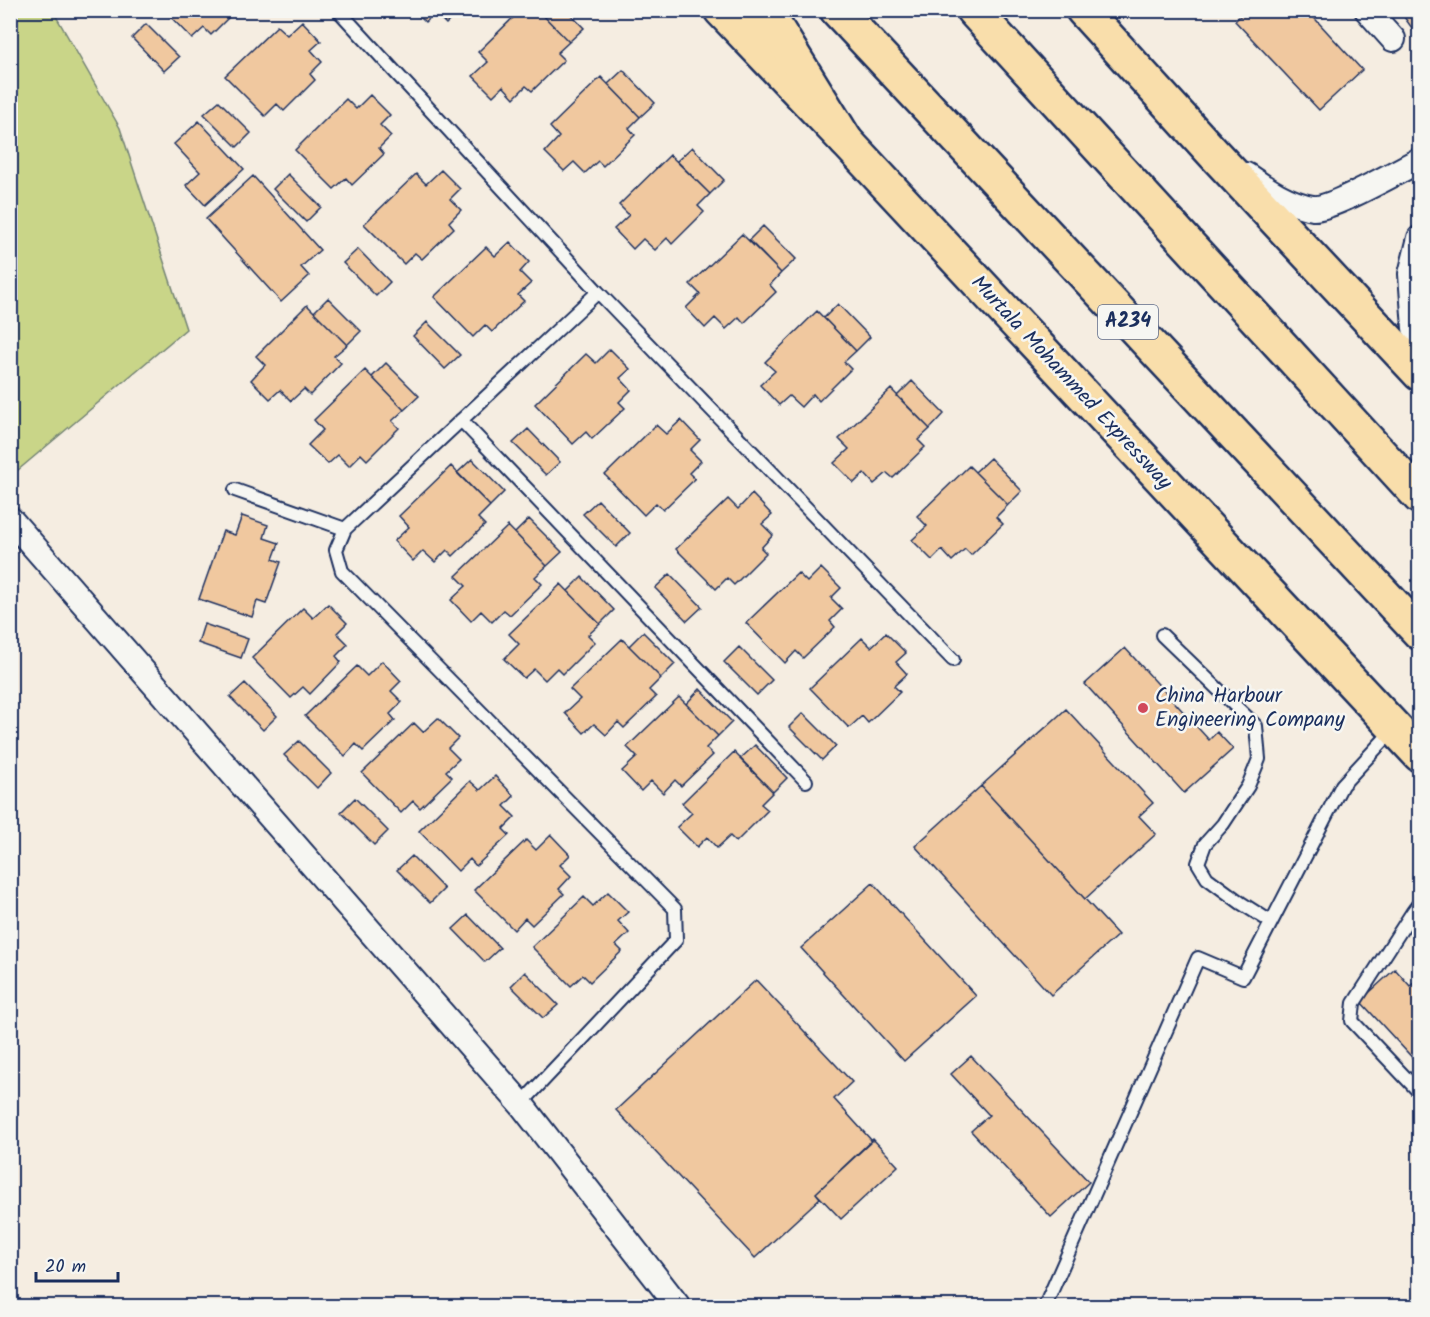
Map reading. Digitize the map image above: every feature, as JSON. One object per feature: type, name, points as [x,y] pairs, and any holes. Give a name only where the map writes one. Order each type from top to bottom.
[{"type":"highway","name":"Murtala Mohammed Expressway","points":[[721,10],[1419,755]]},
{"type":"highway","points":[[765,10],[846,141]]},
{"type":"highway","name":"A234","points":[[837,10],[1419,633]]},
{"type":"highway","points":[[973,10],[1419,497]]},
{"type":"highway","points":[[1083,10],[1419,374]]},
{"type":"street","points":[[1367,10],[1393,39]]},
{"type":"street","points":[[1214,154],[1286,200],[1315,208],[1344,199],[1419,160]]},
{"type":"street","points":[[1419,238],[1411,274],[1415,328],[1419,336]]},
{"type":"street","points":[[10,519],[521,1104],[678,1306]]},
{"type":"lane","points":[[338,10],[598,292],[953,660]]},
{"type":"lane","points":[[521,1104],[676,940],[675,909],[342,571],[336,550],[345,529],[598,292]]},
{"type":"lane","points":[[461,420],[806,781]]},
{"type":"lane","points":[[235,490],[345,529]]},
{"type":"lane","points":[[1162,635],[1256,726],[1259,759],[1248,786],[1223,824],[1205,844],[1198,863],[1207,878],[1271,922]]},
{"type":"lane","points":[[1045,1306],[1198,958],[1243,977],[1342,785],[1394,730]]},
{"type":"lane","points":[[1419,902],[1416,917],[1354,1003],[1352,1021],[1419,1093]]},
{"type":"green space","points":[[10,11],[53,11],[120,128],[186,329],[11,476]]},
{"type":"building","points":[[164,10],[236,10],[211,35],[204,28],[192,39]]},
{"type":"building","points":[[413,10],[472,10],[465,18],[458,12],[446,24],[435,13],[425,22]]},
{"type":"building","points":[[521,10],[538,10],[569,42],[557,53],[564,60],[532,91],[526,86],[514,98],[503,86],[493,96],[473,76],[488,62],[478,52]]},
{"type":"building","points":[[538,10],[566,10],[584,28],[569,42]]},
{"type":"building","points":[[1246,10],[1307,10],[1362,70],[1319,110],[1235,21]]},
{"type":"building","points":[[1399,10],[1420,10],[1420,33],[1417,35]]},
{"type":"building","points":[[302,21],[321,41],[311,50],[322,62],[310,74],[315,80],[284,111],[277,104],[265,116],[225,76],[277,26],[287,35]]},
{"type":"building","points":[[146,24],[179,57],[164,71],[132,38]]},
{"type":"building","points":[[623,70],[655,103],[640,117],[608,84]]},
{"type":"building","points":[[601,77],[640,117],[629,128],[635,135],[603,166],[598,161],[585,173],[574,162],[564,171],[545,152],[559,137],[550,127]]},
{"type":"building","points":[[370,95],[390,115],[380,125],[391,136],[379,148],[384,154],[352,185],[346,178],[334,189],[295,150],[346,99],[356,109]]},
{"type":"building","points":[[219,101],[251,133],[237,147],[204,114]]},
{"type":"building","points":[[199,121],[244,169],[205,205],[186,185],[200,172],[174,144]]},
{"type":"building","points":[[692,147],[724,180],[710,194],[677,161]]},
{"type":"building","points":[[670,155],[710,194],[698,206],[704,212],[672,244],[667,238],[655,250],[643,239],[633,249],[614,229],[629,215],[619,205]]},
{"type":"building","points":[[441,170],[460,189],[450,199],[461,210],[449,222],[454,228],[422,259],[415,253],[404,264],[364,224],[416,174],[426,184]]},
{"type":"building","points":[[288,174],[321,207],[306,222],[273,189]]},
{"type":"building","points":[[253,176],[320,250],[301,267],[309,276],[281,302],[206,219]]},
{"type":"building","points":[[763,226],[796,259],[781,273],[749,240]]},
{"type":"building","points":[[742,234],[781,273],[770,285],[776,292],[744,323],[739,317],[726,329],[715,318],[705,328],[686,308],[700,294],[690,284]]},
{"type":"building","points":[[510,242],[529,262],[520,272],[531,283],[518,295],[524,301],[492,332],[485,325],[473,337],[434,297],[486,247],[495,256]]},
{"type":"building","points":[[358,249],[390,282],[376,296],[343,263]]},
{"type":"building","points":[[328,298],[361,331],[347,345],[314,312]]},
{"type":"building","points":[[838,304],[870,337],[856,351],[824,318]]},
{"type":"building","points":[[307,305],[347,345],[334,356],[341,363],[310,395],[304,389],[291,401],[280,390],[270,399],[251,380],[265,365],[256,356]]},
{"type":"building","points":[[817,311],[856,351],[844,362],[851,369],[819,401],[813,394],[801,407],[789,396],[779,405],[760,385],[775,371],[765,362]]},
{"type":"building","points":[[427,322],[460,355],[445,369],[413,336]]},
{"type":"building","points":[[610,349],[630,369],[620,378],[631,390],[619,402],[625,408],[592,439],[586,432],[573,444],[535,404],[586,354],[596,363]]},
{"type":"building","points":[[386,363],[419,396],[404,410],[372,377]]},
{"type":"building","points":[[365,370],[404,410],[392,421],[399,428],[367,460],[361,454],[349,466],[338,455],[328,464],[308,445],[323,430],[314,420]]},
{"type":"building","points":[[912,381],[944,414],[930,429],[897,396]]},
{"type":"building","points":[[891,389],[930,429],[918,440],[925,447],[893,478],[887,473],[874,484],[864,473],[854,483],[834,463],[849,449],[839,439]]},
{"type":"building","points":[[681,420],[700,440],[690,450],[701,461],[689,473],[695,479],[663,510],[656,503],[644,515],[605,475],[656,425],[666,434]]},
{"type":"building","points":[[528,429],[560,462],[546,475],[513,443]]},
{"type":"building","points":[[990,458],[1022,491],[1008,505],[975,472]]},
{"type":"building","points":[[472,459],[504,492],[490,506],[457,473]]},
{"type":"building","points":[[451,466],[490,506],[478,518],[485,525],[453,556],[447,550],[435,562],[423,551],[413,561],[394,541],[409,527],[399,516]]},
{"type":"building","points":[[969,466],[1008,505],[996,517],[1003,524],[971,555],[965,549],[952,561],[942,550],[932,560],[912,540],[927,526],[917,516]]},
{"type":"building","points":[[752,494],[772,515],[762,524],[773,535],[761,548],[766,553],[734,585],[727,578],[716,589],[676,549],[728,499],[738,509]]},
{"type":"building","points":[[598,500],[630,533],[616,547],[583,514]]},
{"type":"building","points":[[242,516],[268,525],[264,538],[279,543],[273,559],[281,562],[266,604],[257,601],[252,617],[199,599],[223,531],[235,535]]},
{"type":"building","points":[[529,519],[562,552],[547,566],[515,533]]},
{"type":"building","points":[[508,526],[547,566],[535,577],[542,584],[510,615],[504,610],[492,622],[481,611],[471,621],[451,600],[466,586],[456,576]]},
{"type":"building","points":[[821,568],[841,588],[831,598],[842,609],[830,621],[835,627],[803,658],[796,651],[785,663],[746,623],[798,573],[807,582]]},
{"type":"building","points":[[670,574],[702,607],[687,621],[655,588]]},
{"type":"building","points":[[582,577],[614,610],[600,624],[568,591]]},
{"type":"building","points":[[561,584],[600,624],[588,635],[595,642],[563,674],[557,668],[545,680],[534,669],[524,678],[504,659],[519,644],[509,634]]},
{"type":"building","points":[[328,604],[347,623],[337,633],[348,644],[336,656],[341,662],[310,694],[303,687],[291,698],[252,658],[303,608],[313,618]]},
{"type":"building","points":[[204,624],[248,639],[241,658],[198,643]]},
{"type":"building","points":[[643,632],[675,664],[661,678],[629,646]]},
{"type":"building","points":[[886,633],[906,653],[896,662],[907,674],[894,686],[900,692],[868,723],[862,716],[849,728],[810,688],[862,638],[871,647]]},
{"type":"building","points":[[622,639],[661,678],[649,690],[656,697],[624,728],[618,722],[606,735],[594,724],[584,733],[565,713],[580,699],[570,689]]},
{"type":"building","points":[[739,647],[772,680],[757,695],[724,662]]},
{"type":"building","name":"China Harbour Engineering Company","points":[[1125,648],[1209,740],[1217,732],[1233,749],[1184,793],[1085,684]]},
{"type":"building","points":[[382,661],[401,681],[391,691],[402,702],[390,714],[395,720],[363,751],[356,744],[345,756],[305,716],[357,666],[367,676]]},
{"type":"building","points":[[245,683],[277,716],[263,730],[230,697]]},
{"type":"building","points":[[700,689],[732,722],[718,736],[686,704]]},
{"type":"building","points":[[679,697],[718,736],[706,748],[713,755],[681,786],[675,780],[663,793],[651,781],[641,791],[622,771],[637,757],[627,747]]},
{"type":"building","points":[[1066,709],[1153,803],[1139,816],[1156,834],[1085,899],[981,786]]},
{"type":"building","points":[[803,713],[836,746],[822,760],[789,727]]},
{"type":"building","points":[[438,718],[458,738],[448,748],[459,759],[446,771],[452,777],[420,808],[413,801],[401,813],[362,773],[414,723],[423,732]]},
{"type":"building","points":[[299,741],[331,773],[317,788],[284,755]]},
{"type":"building","points":[[755,745],[787,778],[773,792],[740,759]]},
{"type":"building","points":[[734,752],[773,792],[761,804],[768,810],[736,842],[730,836],[717,848],[707,837],[697,847],[677,827],[692,813],[682,803]]},
{"type":"building","points":[[495,776],[514,796],[504,806],[515,817],[503,829],[509,835],[476,866],[470,859],[458,871],[419,831],[470,781],[480,790]]},
{"type":"building","points":[[981,786],[1118,935],[1051,995],[915,846]]},
{"type":"building","points":[[355,798],[388,831],[374,845],[341,812]]},
{"type":"building","points":[[551,835],[570,855],[560,865],[571,876],[559,889],[564,894],[532,925],[525,918],[514,930],[474,890],[526,840],[536,850]]},
{"type":"building","points":[[412,856],[444,889],[430,903],[397,870]]},
{"type":"building","points":[[873,883],[976,996],[904,1061],[801,948]]},
{"type":"building","points":[[608,892],[628,912],[618,921],[629,933],[616,945],[622,951],[590,982],[583,975],[571,986],[532,947],[584,897],[593,906]]},
{"type":"building","points":[[468,915],[500,948],[485,962],[453,929]]},
{"type":"building","points":[[1395,969],[1410,986],[1420,978],[1420,1066],[1360,1001]]},
{"type":"building","points":[[525,972],[558,1005],[543,1018],[511,986]]},
{"type":"building","points":[[756,980],[852,1082],[834,1099],[872,1141],[816,1193],[820,1198],[755,1258],[616,1110]]},
{"type":"building","points":[[971,1056],[1089,1182],[1051,1217],[971,1131],[989,1115],[951,1074]]},
{"type":"building","points":[[873,1139],[898,1166],[841,1219],[816,1193]]},
{"type":"place","name":"China Harbour Engineering Company","points":[[1143,708]]}]
